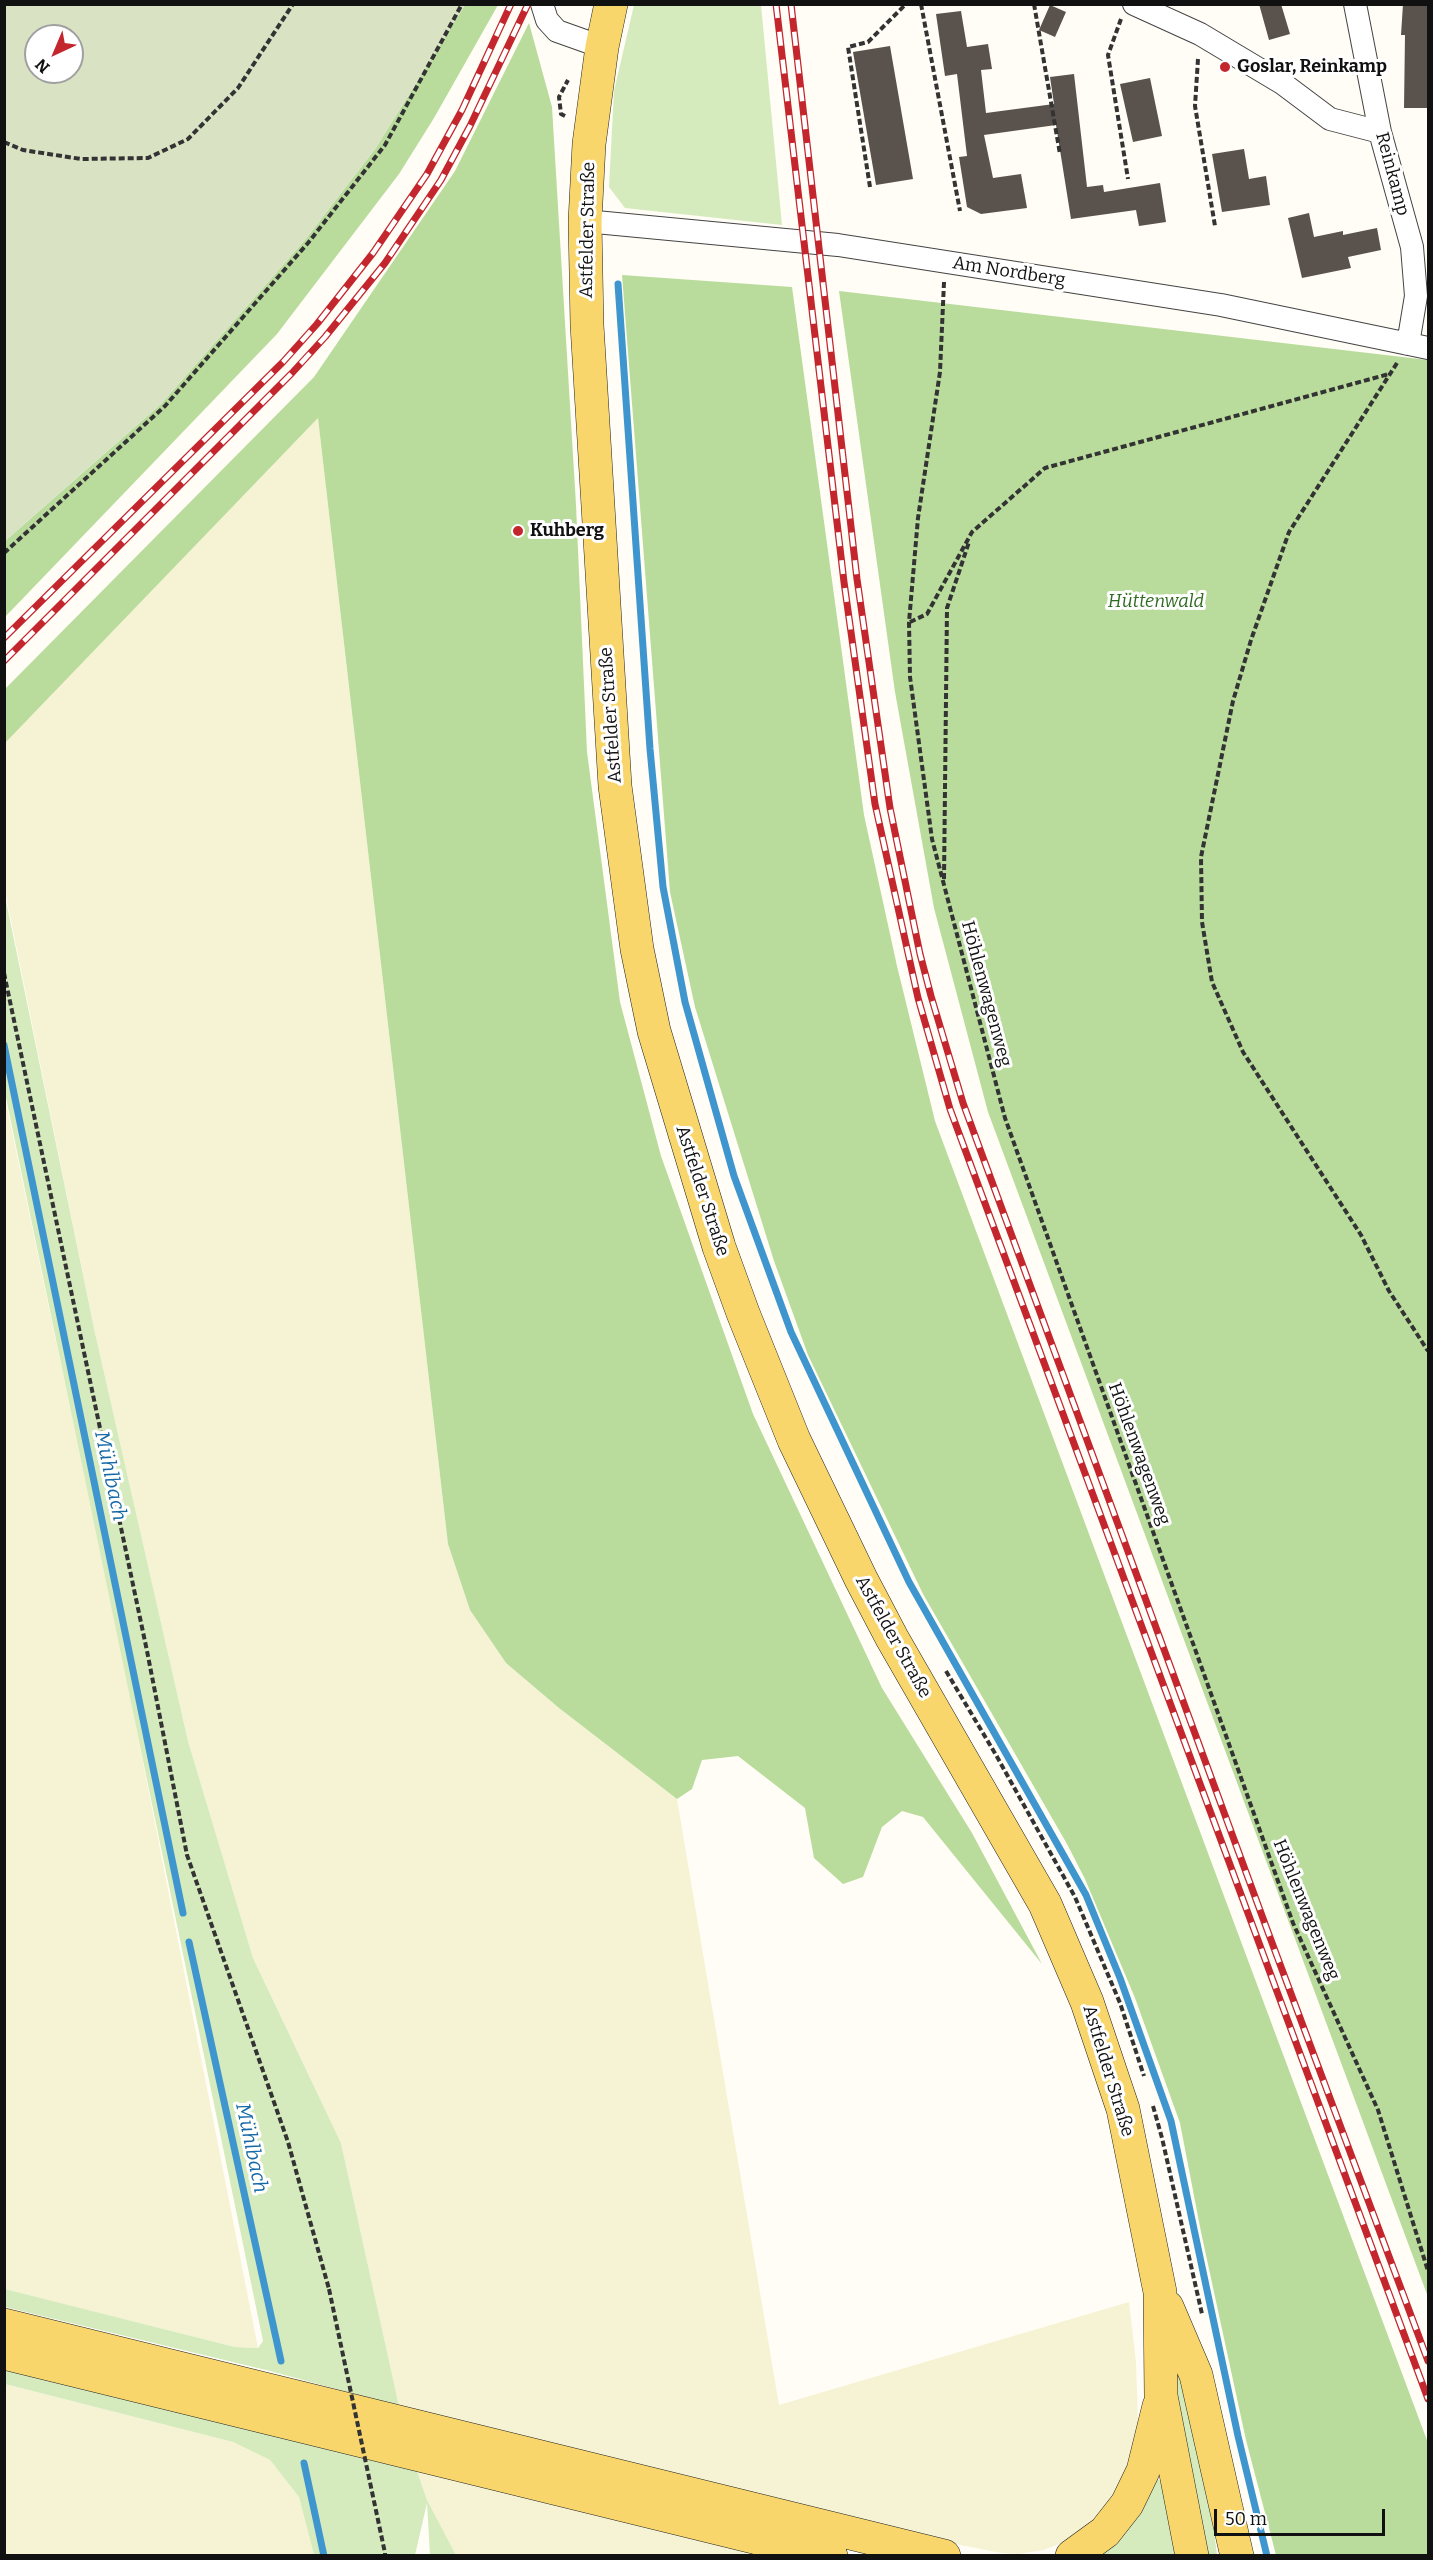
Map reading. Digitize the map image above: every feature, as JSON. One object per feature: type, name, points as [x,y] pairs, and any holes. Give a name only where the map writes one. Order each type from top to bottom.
[{"type":"main road","name":"Astfelder Straße","points":[[611,4],[591,123],[585,221],[588,336],[615,786],[637,949],[654,1031],[719,1247],[794,1440],[892,1638],[1019,1855],[1071,1960],[1123,2109],[1160,2292]]},
{"type":"main road","points":[[1160,2292],[1161,2396],[1192,2556]]},
{"type":"main road","points":[[1160,2292],[1196,2375],[1234,2551]]},
{"type":"main road","points":[[4,2325],[944,2556]]},
{"type":"main road","points":[[4,2353],[831,2556]]},
{"type":"main road","points":[[1072,2556],[1105,2532],[1127,2504],[1143,2471],[1161,2396]]},
{"type":"street","points":[[542,4],[547,20],[557,31],[602,47]]},
{"type":"street","name":"Reinkamp","points":[[1355,4],[1380,132],[1412,247],[1418,346]]},
{"type":"street","points":[[1128,10],[1200,34],[1282,84],[1330,119],[1380,132]]},
{"type":"street","name":"Am Nordberg","points":[[585,221],[838,245],[1221,305],[1418,346]]},
{"type":"path","points":[[4,142],[23,150],[81,159],[148,158],[188,139],[238,88],[293,4]]},
{"type":"path","points":[[4,553],[165,406],[308,243],[385,145],[462,4]]},
{"type":"path","points":[[870,187],[848,47],[868,42],[906,4]]},
{"type":"path","points":[[921,4],[960,211]]},
{"type":"path","points":[[1034,4],[1060,154]]},
{"type":"path","points":[[1128,10],[1108,55],[1128,179]]},
{"type":"path","points":[[1200,34],[1195,106],[1215,226]]},
{"type":"path","points":[[570,76],[559,97],[561,114],[572,120],[591,123]]},
{"type":"path","name":"Höhlenwagenweg","points":[[945,262],[940,372],[918,518],[909,622],[910,677],[932,840],[1009,1129],[1293,1923],[1378,2110],[1428,2271]]},
{"type":"path","points":[[909,622],[927,614],[972,532],[1045,468],[1390,374],[1289,532],[1251,640],[1233,701],[1201,857],[1203,922],[1212,982],[1243,1052],[1361,1235],[1389,1291],[1428,1351]]},
{"type":"path","points":[[944,885],[947,608],[972,532]]},
{"type":"path","points":[[4,973],[145,1639],[188,1856],[288,2142],[329,2289],[385,2554]]},
{"type":"path","points":[[941,1663],[1002,1765],[1075,1897],[1120,2003],[1145,2082]]},
{"type":"path","points":[[1152,2104],[1162,2138],[1204,2324]]},
{"type":"shaded area","points":[[318,418],[448,1544],[470,1610],[506,1663],[559,1708],[677,1799],[779,2405],[1129,2302],[1136,2362],[1138,2421],[1136,2441],[1127,2473],[1102,2514],[1064,2542],[1044,2550],[1018,2554],[1001,2553],[915,2536],[399,2406],[341,2143],[253,1958],[188,1741],[95,1333],[5,891],[4,743]]},
{"type":"shaded area","points":[[4,1093],[126,1676],[258,2348],[235,2347],[5,2289]]},
{"type":"shaded area","points":[[5,2384],[233,2442],[270,2460],[299,2497],[314,2555],[5,2556]]},
{"type":"shaded area","points":[[416,2468],[775,2555],[456,2555],[427,2500]]},
{"type":"green space","points":[[5,4],[465,5],[375,149],[304,241],[161,404],[5,541]]},
{"type":"green space","points":[[465,5],[498,5],[434,118],[399,174],[277,334],[5,617],[5,541],[161,404],[304,241],[375,149]]},
{"type":"green space","points":[[634,5],[761,5],[782,225],[625,208],[609,187],[614,91]]},
{"type":"green space","points":[[529,23],[552,107],[576,505],[587,752],[620,1002],[661,1156],[753,1414],[882,1688],[972,1833],[1042,1964],[923,1817],[902,1811],[882,1827],[863,1877],[843,1884],[814,1858],[805,1808],[738,1756],[702,1760],[692,1789],[677,1799],[559,1708],[506,1663],[470,1610],[448,1544],[318,418],[5,743],[5,689],[314,377],[455,171]]},
{"type":"green space","points":[[622,275],[792,287],[864,815],[897,966],[935,1121],[1428,2443],[1428,2555],[1276,2555],[1246,2440],[1180,2123],[1135,1998],[1085,1879],[1067,1844],[923,1594],[808,1355],[774,1261],[695,1007],[670,892]]},
{"type":"green space","name":"Hüttenwald","points":[[839,291],[1428,360],[1428,2297],[988,1112],[934,908],[895,692]]},
{"type":"green space","points":[[4,891],[95,1333],[188,1741],[253,1958],[341,2143],[399,2406],[270,2371],[5,2307],[5,2289],[235,2347],[258,2348],[263,2341],[5,1093]]},
{"type":"green space","points":[[1173,2332],[1217,2555],[1207,2555],[1182,2427],[1169,2333]]},
{"type":"green space","points":[[5,2363],[416,2468],[427,2500],[456,2555],[430,2555],[427,2503],[415,2555],[314,2555],[299,2497],[270,2460],[233,2442],[5,2384]]},
{"type":"green space","points":[[1152,2480],[1160,2480],[1180,2555],[1092,2556]]},
{"type":"building","points":[[1259,4],[1281,4],[1290,34],[1269,40]]},
{"type":"building","points":[[1403,4],[1428,4],[1428,108],[1404,108],[1405,35],[1401,35]]},
{"type":"building","points":[[1050,5],[1066,12],[1055,37],[1039,30]]},
{"type":"building","points":[[961,11],[967,47],[988,44],[992,69],[981,70],[986,113],[1054,104],[1050,77],[1074,74],[1087,187],[1103,185],[1104,192],[1160,183],[1166,222],[1139,226],[1136,210],[1071,219],[1056,125],[984,135],[993,178],[1021,174],[1027,208],[981,214],[967,207],[959,157],[967,156],[957,74],[945,76],[936,14]]},
{"type":"building","points":[[890,46],[913,179],[876,185],[853,52]]},
{"type":"building","points":[[1150,78],[1162,136],[1133,142],[1120,84]]},
{"type":"building","points":[[1244,149],[1249,179],[1266,176],[1270,205],[1222,212],[1212,154]]},
{"type":"building","points":[[1309,213],[1314,237],[1343,231],[1343,235],[1377,228],[1381,250],[1348,257],[1351,268],[1302,278],[1288,218]]},
{"type":"waterway","points":[[618,284],[650,749],[663,887],[685,1002],[734,1176],[791,1332],[909,1582],[1086,1895],[1120,1978],[1171,2121],[1238,2436],[1267,2556]]},
{"type":"waterway","name":"Mühlbach","points":[[4,1045],[183,1913]]},
{"type":"waterway","name":"Mühlbach","points":[[189,1942],[281,2361]]},
{"type":"waterway","name":"Mühlbach","points":[[304,2463],[324,2556]]},
{"type":"railway","points":[[4,638],[283,362],[317,324],[373,253],[427,174],[462,110],[511,4]]},
{"type":"railway","points":[[4,661],[292,373],[325,337],[385,263],[441,180],[470,126],[528,4]]},
{"type":"railway","points":[[776,4],[844,582],[875,804],[918,998],[950,1109],[1428,2399]]},
{"type":"railway","points":[[791,4],[857,579],[890,808],[931,996],[963,1103],[1428,2361]]},
{"type":"place","name":"Goslar, Reinkamp","points":[[1225,67]]},
{"type":"place","name":"Kuhberg","points":[[518,531]]}]
